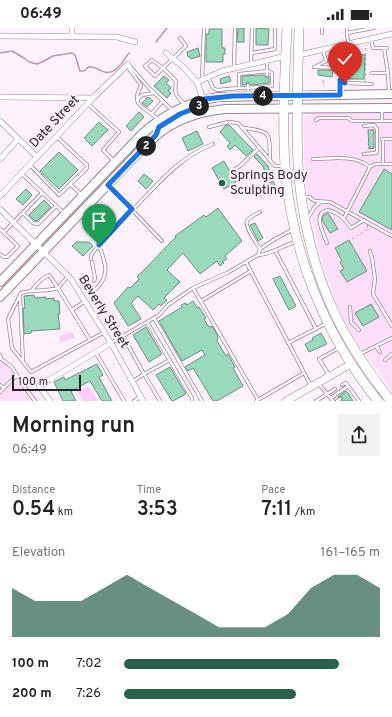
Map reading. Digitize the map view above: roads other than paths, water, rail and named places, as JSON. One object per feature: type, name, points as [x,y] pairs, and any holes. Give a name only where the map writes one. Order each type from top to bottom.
[{"type":"highway","points":[[287,28],[285,166],[297,242],[313,290],[328,323],[351,364],[378,401]]},
{"type":"highway","points":[[299,28],[298,153],[306,222],[326,294],[334,312],[358,355],[391,401]]},
{"type":"highway","points":[[328,323],[336,328],[351,353],[358,355]]},
{"type":"highway","points":[[351,364],[361,369],[385,401]]},
{"type":"main road","points":[[0,282],[142,134],[158,120],[185,105],[204,99],[248,90],[285,96],[390,94]]},
{"type":"main road","points":[[156,135],[159,127],[180,114],[198,107],[202,104],[204,99]]},
{"type":"main road","points":[[0,297],[156,135],[182,120],[215,110],[392,108]]},
{"type":"main road","points":[[107,170],[106,179],[108,185]]},
{"type":"street","points":[[72,28],[72,36]]},
{"type":"street","points":[[299,55],[392,34]]},
{"type":"street","points":[[0,36],[117,37],[135,42]]},
{"type":"street","points":[[166,53],[200,81],[204,99]]},
{"type":"street","points":[[200,81],[222,71],[286,56]]},
{"type":"street","name":"Date Street","points":[[0,196],[93,98],[127,65]]},
{"type":"street","points":[[0,97],[93,98]]},
{"type":"street","points":[[0,121],[37,158]]},
{"type":"street","points":[[0,159],[18,139]]},
{"type":"street","name":"Beverly Street","points":[[0,209],[68,276],[111,343],[142,399]]},
{"type":"street","points":[[50,401],[39,386],[111,343]]},
{"type":"street","points":[[286,401],[351,364]]},
{"type":"lane","points":[[200,81],[204,28]]},
{"type":"lane","points":[[234,68],[235,28]]},
{"type":"lane","points":[[251,64],[252,28]]},
{"type":"lane","points":[[252,53],[275,49],[275,28]]},
{"type":"lane","points":[[322,28],[322,33]]},
{"type":"lane","points":[[347,28],[349,44]]},
{"type":"lane","points":[[347,33],[372,28]]},
{"type":"lane","points":[[180,38],[186,46],[173,58],[163,68],[155,76],[145,66],[152,60],[163,68],[176,81],[174,91],[185,105]]},
{"type":"lane","points":[[371,39],[373,48],[386,48],[390,94]]},
{"type":"lane","points":[[323,50],[326,61],[314,67],[342,68],[345,73],[345,83]]},
{"type":"lane","points":[[267,61],[267,73]]},
{"type":"lane","points":[[127,65],[139,81],[140,90],[137,100]]},
{"type":"lane","points":[[127,65],[173,111]]},
{"type":"lane","points":[[240,88],[239,74],[242,73],[242,66]]},
{"type":"lane","points":[[208,77],[213,88],[217,90],[240,88],[248,90],[254,86],[272,86],[272,73],[242,73]]},
{"type":"lane","points":[[372,73],[388,73]]},
{"type":"lane","points":[[340,95],[340,80],[345,83],[372,84]]},
{"type":"lane","points":[[140,90],[147,93],[155,93]]},
{"type":"lane","points":[[137,100],[142,95],[147,93]]},
{"type":"lane","points":[[137,100],[158,120]]},
{"type":"lane","points":[[152,113],[163,101]]},
{"type":"lane","points":[[88,104],[119,132],[103,150],[115,162]]},
{"type":"lane","points":[[382,108],[382,121]]},
{"type":"lane","points":[[316,120],[322,118],[348,118],[352,121],[392,122]]},
{"type":"lane","points":[[209,127],[228,122],[236,122],[243,128],[275,166],[285,166]]},
{"type":"lane","points":[[364,126],[374,126],[377,129],[376,153],[364,154]]},
{"type":"lane","points":[[243,128],[266,132],[269,138],[270,161]]},
{"type":"lane","points":[[30,165],[59,195],[87,166],[57,136]]},
{"type":"lane","points":[[383,164],[382,140],[392,139]]},
{"type":"lane","points":[[94,282],[95,274],[91,254],[132,209],[176,165],[192,153],[213,144]]},
{"type":"lane","points":[[235,169],[259,148]]},
{"type":"lane","points":[[313,159],[353,159],[364,163],[370,168]]},
{"type":"lane","points":[[344,218],[370,168],[375,164],[392,164]]},
{"type":"lane","points":[[22,173],[65,214]]},
{"type":"lane","points":[[70,184],[82,196]]},
{"type":"lane","points":[[108,185],[162,240]]},
{"type":"lane","points":[[4,232],[42,193]]},
{"type":"lane","points":[[302,197],[330,202],[392,236]]},
{"type":"lane","points":[[306,222],[314,208],[321,201]]},
{"type":"lane","points":[[23,213],[33,223],[38,224],[56,206]]},
{"type":"lane","points":[[326,243],[319,220],[319,215],[322,212],[328,210],[344,218],[351,228],[364,220]]},
{"type":"lane","points":[[260,212],[248,219],[246,222],[247,227],[260,249]]},
{"type":"lane","points":[[0,229],[18,246],[7,257],[0,254]]},
{"type":"lane","points":[[258,255],[260,249],[294,229]]},
{"type":"lane","points":[[111,343],[154,318],[168,305],[193,288],[227,273],[258,255],[264,255],[286,244],[297,242]]},
{"type":"lane","points":[[96,289],[101,285],[106,276],[104,260],[99,245]]},
{"type":"lane","points":[[275,250],[316,329]]},
{"type":"lane","points":[[370,251],[375,279],[373,294],[392,326]]},
{"type":"lane","points":[[246,262],[311,386]]},
{"type":"lane","points":[[201,301],[251,271]]},
{"type":"lane","points":[[32,290],[41,279],[49,275],[90,340]]},
{"type":"lane","points":[[68,276],[58,288],[50,290],[32,290],[21,293],[8,319],[12,348],[31,372],[104,332]]},
{"type":"lane","points":[[193,288],[257,400],[304,373]]},
{"type":"lane","points":[[20,296],[24,362]]},
{"type":"lane","points":[[72,310],[85,301]]},
{"type":"lane","points":[[350,307],[352,322],[359,330]]},
{"type":"lane","points":[[154,318],[202,401]]},
{"type":"lane","points":[[147,322],[192,398],[192,401]]},
{"type":"lane","points":[[288,343],[328,323]]},
{"type":"lane","points":[[123,336],[160,401]]},
{"type":"lane","points":[[358,355],[392,338]]},
{"type":"lane","points":[[376,346],[380,352]]},
{"type":"lane","points":[[330,376],[320,359],[341,347]]},
{"type":"lane","points":[[96,352],[124,401]]},
{"type":"lane","points":[[385,360],[392,354]]},
{"type":"lane","points":[[0,355],[0,359],[12,367],[35,401]]},
{"type":"lane","points":[[132,382],[170,360]]},
{"type":"lane","points":[[0,392],[17,375]]},
{"type":"lane","points":[[318,382],[333,401]]},
{"type":"lane","points":[[342,385],[346,383],[358,401]]},
{"type":"lane","points":[[0,385],[4,388]]},
{"type":"lane","points":[[331,398],[348,386]]},
{"type":"lane","points":[[316,401],[335,389]]},
{"type":"lane","points":[[134,401],[142,399]]},
{"type":"waterway","points":[[156,42],[167,28]]},
{"type":"waterway","points":[[0,53],[12,51],[29,62],[37,64],[53,56],[72,53],[75,55],[80,71],[84,71],[89,67],[94,67],[103,72],[111,72],[115,70],[129,53]]},
{"type":"place","name":"Springs Body Sculpting","points":[[222,183]]}]
